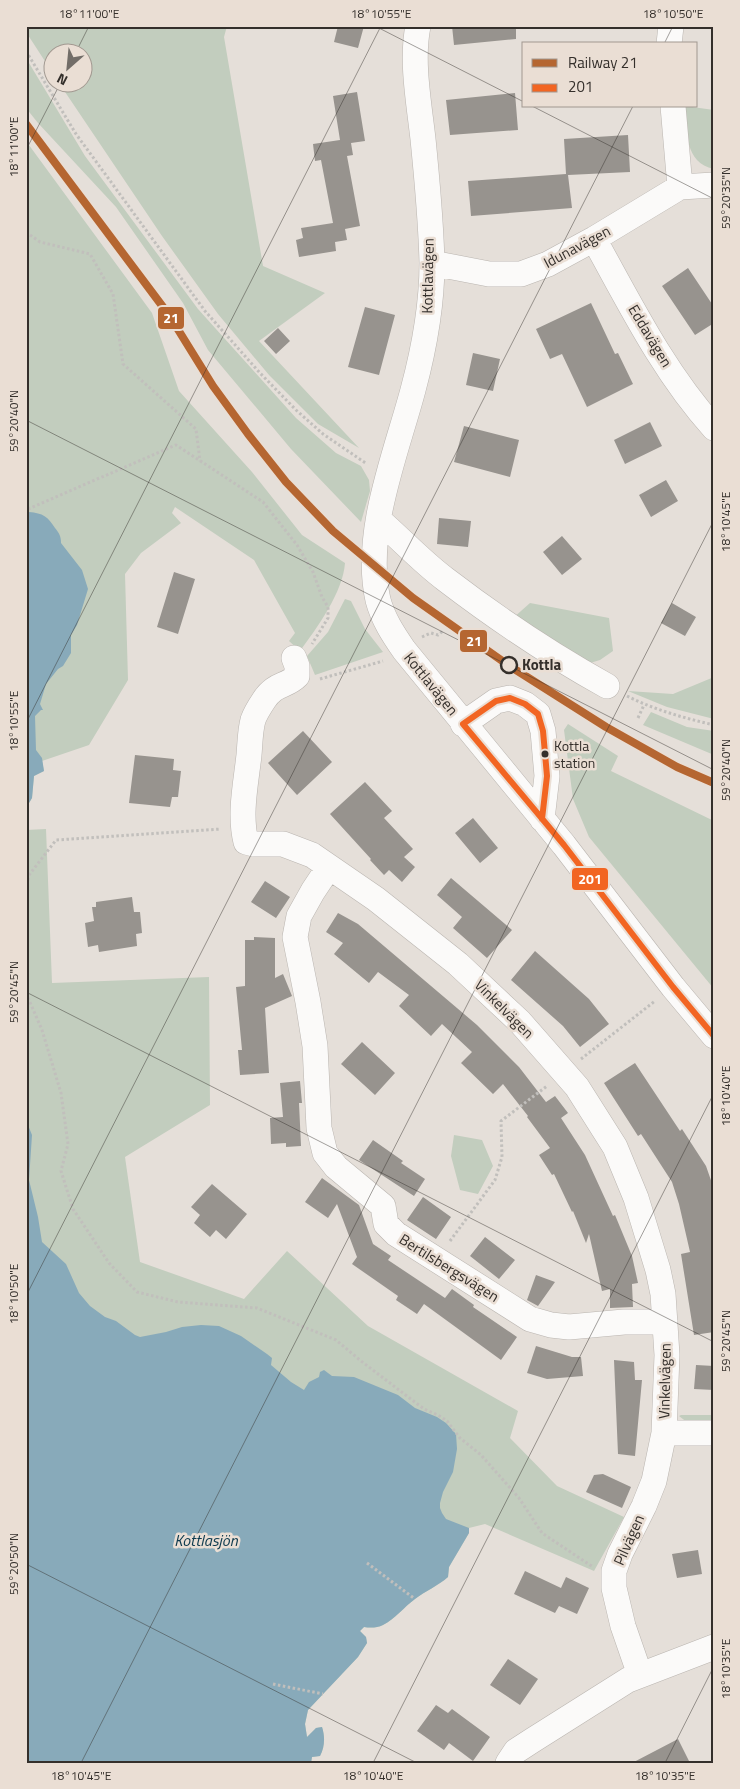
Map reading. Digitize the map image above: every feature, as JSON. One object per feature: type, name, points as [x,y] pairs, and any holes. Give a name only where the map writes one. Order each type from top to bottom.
[{"type":"street","name":"Kottlavägen","points":[[418,26],[416,37],[417,78],[432,263],[430,302],[423,349],[389,470],[379,520],[374,566],[379,602],[387,624],[404,650],[542,818],[673,987],[714,1036]]},
{"type":"street","points":[[669,42],[671,26]]},
{"type":"street","points":[[673,108],[680,187]]},
{"type":"street","name":"Idunavägen","points":[[432,263],[489,274],[521,274],[548,264],[594,239],[680,187],[714,185]]},
{"type":"street","name":"Eddavägen","points":[[594,239],[656,349],[698,410],[714,428]]},
{"type":"street","points":[[379,520],[443,578],[575,668],[608,686]]},
{"type":"street","points":[[242,828],[253,720],[264,699],[295,668]]},
{"type":"street","points":[[463,724],[496,701],[510,698],[525,704],[538,714],[543,731],[547,776],[542,818]]},
{"type":"street","name":"Vinkelvägen","points":[[242,828],[246,842],[291,846],[312,855],[376,899],[458,964],[520,1022],[577,1088],[615,1147],[636,1198],[658,1270],[663,1294],[667,1355],[664,1433],[714,1433]]},
{"type":"street","name":"Bertilsbergsvägen","points":[[329,867],[299,916],[295,937],[315,1046],[319,1128],[325,1153],[336,1167],[383,1206],[386,1224],[396,1234],[530,1319],[551,1326],[569,1327],[624,1322],[665,1322]]},
{"type":"street","name":"Pilvägen","points":[[640,1675],[622,1626],[614,1588],[614,1571],[654,1481],[664,1433]]},
{"type":"street","points":[[508,1763],[516,1751],[628,1680],[714,1647]]},
{"type":"path","points":[[26,51],[76,134],[205,311],[260,373],[296,410],[323,434],[369,465],[389,470]]},
{"type":"path","points":[[26,232],[40,242],[90,254],[113,294],[123,364],[196,429],[200,462]]},
{"type":"path","points":[[28,509],[176,445],[263,502],[297,545],[313,572],[322,597],[328,607],[328,618],[295,668],[309,682],[394,658],[420,638],[431,633],[438,635],[444,630]]},
{"type":"path","points":[[608,686],[644,705],[677,716],[714,725]]},
{"type":"path","points":[[638,718],[644,705]]},
{"type":"path","points":[[26,890],[29,875],[56,840],[242,828]]},
{"type":"path","points":[[436,1260],[495,1180],[502,1157],[501,1121],[673,987]]},
{"type":"path","points":[[26,992],[42,1030],[61,1093],[68,1144],[61,1171],[73,1209],[109,1263],[137,1292],[178,1302],[256,1308],[336,1340],[360,1361],[416,1403],[447,1421],[460,1438],[481,1455],[519,1498],[542,1533],[614,1582]]},
{"type":"path","points":[[367,1563],[415,1599]]},
{"type":"path","points":[[273,1684],[323,1694]]},
{"type":"green space","points":[[26,26],[227,26],[224,37],[263,266],[325,293],[259,341],[359,448],[318,424],[269,375],[218,314],[162,236],[65,92],[92,92],[92,42],[42,42],[42,57],[26,32]]},
{"type":"green space","points":[[26,58],[42,85],[42,92],[46,92],[85,156],[198,309],[296,418],[336,453],[361,466],[369,480],[370,491],[361,522],[291,449],[208,350],[183,303],[116,207],[26,108]]},
{"type":"green space","points":[[685,108],[714,110],[714,169],[704,166],[697,160],[692,153],[687,135]]},
{"type":"green space","points":[[26,141],[152,313],[179,391],[252,472],[302,535],[345,563],[340,586],[334,598],[300,651],[289,641],[295,633],[254,560],[175,507],[172,513],[181,523],[141,553],[125,574],[128,680],[89,745],[42,761],[44,771],[34,776],[32,798],[26,808]]},
{"type":"green space","points":[[345,599],[351,601],[365,629],[383,652],[315,675],[307,656],[328,632]]},
{"type":"green space","points":[[530,603],[609,618],[613,651],[600,660],[590,663],[512,619]]},
{"type":"green space","points":[[714,677],[714,719],[667,707],[628,691],[673,694]]},
{"type":"green space","points":[[651,712],[687,727],[714,731],[714,755],[643,725]]},
{"type":"green space","points":[[568,724],[618,756],[611,771],[714,821],[714,989],[589,837],[573,799],[564,730]]},
{"type":"green space","name":"Kottlasjön","points":[[46,829],[52,983],[209,977],[210,1105],[125,1157],[140,1262],[244,1299],[287,1251],[368,1326],[518,1411],[510,1438],[557,1486],[624,1517],[594,1571],[485,1524],[469,1528],[469,1533],[449,1567],[448,1577],[423,1593],[381,1626],[364,1627],[360,1631],[366,1637],[367,1643],[358,1657],[308,1710],[305,1724],[307,1737],[316,1728],[322,1727],[324,1738],[324,1745],[320,1756],[312,1757],[311,1763],[26,1763],[26,830]]},
{"type":"green space","points":[[454,1135],[482,1140],[493,1166],[478,1194],[460,1190],[451,1156]]},
{"type":"green space","points":[[714,1415],[714,1426],[688,1423],[679,1416]]},
{"type":"water","points":[[26,508],[29,512],[45,516],[52,524],[60,535],[61,543],[82,570],[88,589],[77,625],[71,635],[71,653],[63,666],[58,669],[46,684],[40,704],[43,710],[35,716],[36,750],[42,758],[44,771],[34,776],[32,798],[26,808]]},
{"type":"water","name":"Kottlasjön","points":[[26,1120],[32,1135],[29,1180],[42,1242],[66,1264],[79,1293],[90,1306],[105,1317],[116,1321],[140,1337],[182,1327],[219,1326],[241,1336],[267,1354],[272,1358],[271,1365],[304,1390],[309,1382],[319,1377],[320,1372],[324,1370],[332,1376],[354,1377],[398,1395],[415,1408],[446,1423],[456,1434],[457,1449],[453,1472],[443,1492],[440,1508],[446,1519],[469,1528],[469,1533],[449,1567],[448,1577],[423,1593],[381,1626],[364,1627],[360,1631],[366,1637],[367,1643],[358,1657],[308,1710],[305,1724],[307,1737],[316,1728],[322,1727],[324,1738],[324,1745],[320,1756],[312,1757],[311,1763],[26,1763]]},
{"type":"building","points":[[338,26],[364,26],[358,48],[334,42]]},
{"type":"building","points":[[452,26],[516,26],[516,39],[454,45]]},
{"type":"building","points":[[357,92],[365,141],[351,143],[353,155],[347,156],[360,226],[345,229],[347,240],[335,242],[336,251],[299,257],[296,240],[303,238],[301,228],[333,223],[321,160],[315,161],[313,144],[340,140],[333,96]]},
{"type":"building","points":[[515,93],[518,130],[450,135],[446,100]]},
{"type":"building","points":[[628,135],[630,172],[568,175],[572,208],[471,216],[468,181],[566,174],[564,139]]},
{"type":"building","points":[[688,268],[714,307],[714,323],[695,335],[662,286]]},
{"type":"building","points":[[591,303],[615,354],[618,353],[633,384],[587,407],[562,354],[550,359],[536,329]]},
{"type":"building","points":[[365,307],[395,315],[379,375],[348,367]]},
{"type":"building","points":[[278,328],[290,341],[276,354],[264,341]]},
{"type":"building","points":[[473,353],[500,359],[493,391],[466,385]]},
{"type":"building","points":[[650,422],[662,446],[625,464],[614,440]]},
{"type":"building","points":[[464,426],[519,440],[510,477],[454,462]]},
{"type":"building","points":[[666,480],[678,501],[651,517],[639,495]]},
{"type":"building","points":[[439,518],[471,521],[468,547],[437,544]]},
{"type":"building","points":[[562,536],[582,559],[562,575],[543,552]]},
{"type":"building","points":[[174,572],[195,579],[178,634],[157,627]]},
{"type":"building","points":[[672,603],[696,617],[685,636],[661,623]]},
{"type":"building","points":[[303,731],[332,762],[297,795],[268,763]]},
{"type":"building","points":[[135,755],[174,759],[173,770],[181,771],[178,797],[172,797],[170,807],[129,803]]},
{"type":"building","points":[[365,782],[392,811],[384,818],[413,849],[404,857],[415,867],[402,882],[389,870],[384,875],[330,814]]},
{"type":"building","points":[[473,818],[498,848],[480,863],[455,833]]},
{"type":"building","points":[[451,878],[512,930],[487,958],[453,928],[462,917],[437,895]]},
{"type":"building","points":[[265,881],[290,897],[276,918],[251,902]]},
{"type":"building","points":[[132,897],[134,912],[140,912],[142,933],[136,934],[137,946],[99,952],[98,945],[88,947],[85,923],[94,921],[92,907],[96,907],[96,902]]},
{"type":"building","points":[[338,913],[358,924],[477,1025],[519,1067],[546,1102],[555,1096],[568,1113],[561,1118],[585,1155],[613,1216],[615,1215],[632,1256],[638,1283],[632,1284],[633,1307],[610,1308],[610,1289],[602,1291],[589,1234],[586,1243],[573,1211],[554,1174],[552,1175],[539,1155],[550,1148],[528,1116],[503,1084],[493,1094],[461,1063],[472,1052],[442,1024],[431,1036],[399,1006],[409,995],[378,972],[369,983],[334,954],[343,943],[326,932]]},
{"type":"building","points":[[254,937],[275,938],[275,978],[283,974],[292,996],[265,1008],[269,1073],[240,1075],[238,1050],[242,1050],[236,987],[245,986],[245,940],[254,940]]},
{"type":"building","points":[[535,951],[589,999],[609,1024],[580,1047],[563,1026],[511,980]]},
{"type":"building","points":[[362,1042],[395,1073],[375,1095],[341,1064]]},
{"type":"building","points":[[635,1063],[680,1131],[682,1129],[706,1166],[714,1189],[714,1332],[694,1335],[681,1254],[690,1252],[672,1182],[641,1134],[638,1136],[604,1083]]},
{"type":"building","points":[[300,1081],[302,1103],[299,1103],[301,1146],[286,1147],[286,1143],[271,1144],[270,1118],[283,1117],[280,1083]]},
{"type":"building","points":[[373,1140],[403,1161],[401,1163],[425,1179],[414,1196],[359,1160]]},
{"type":"building","points":[[322,1178],[359,1205],[373,1244],[391,1256],[388,1260],[445,1298],[452,1289],[474,1305],[473,1307],[517,1337],[501,1360],[424,1304],[417,1314],[396,1300],[398,1296],[352,1264],[357,1257],[337,1204],[328,1218],[305,1202]]},
{"type":"building","points":[[212,1184],[247,1214],[226,1239],[216,1230],[210,1237],[194,1223],[200,1215],[191,1207]]},
{"type":"building","points":[[423,1197],[451,1217],[436,1239],[407,1220]]},
{"type":"building","points":[[485,1237],[515,1260],[499,1279],[470,1256]]},
{"type":"building","points":[[536,1275],[555,1282],[538,1306],[527,1300]]},
{"type":"building","points":[[536,1346],[572,1357],[581,1357],[583,1376],[547,1379],[527,1373]]},
{"type":"building","points":[[614,1360],[634,1362],[635,1380],[642,1380],[635,1456],[618,1454]]},
{"type":"building","points":[[696,1365],[714,1366],[714,1390],[694,1389]]},
{"type":"building","points":[[603,1474],[631,1487],[622,1508],[586,1492],[594,1475]]},
{"type":"building","points":[[698,1550],[702,1574],[677,1578],[672,1554]]},
{"type":"building","points":[[525,1571],[561,1588],[566,1577],[589,1588],[577,1614],[559,1606],[555,1613],[514,1594]]},
{"type":"building","points":[[508,1659],[538,1679],[520,1705],[490,1685]]},
{"type":"building","points":[[436,1705],[448,1713],[452,1709],[490,1737],[473,1761],[449,1743],[444,1750],[417,1731]]},
{"type":"building","points":[[678,1739],[690,1763],[632,1763]]},
{"type":"rail line","name":"21","points":[[26,124],[169,315],[213,386],[248,434],[286,482],[333,531],[413,598],[508,665],[606,727],[677,767],[714,783]]},
{"type":"transit line","name":"201","points":[[463,724],[496,701],[510,698],[525,704],[538,714],[543,731],[547,776],[542,819]]},
{"type":"transit line","name":"201","points":[[463,724],[564,845],[673,987],[714,1036]]},
{"type":"place","name":"Kottla","points":[[509,665]]},
{"type":"place","name":"Kottla station","points":[[545,754]]}]
